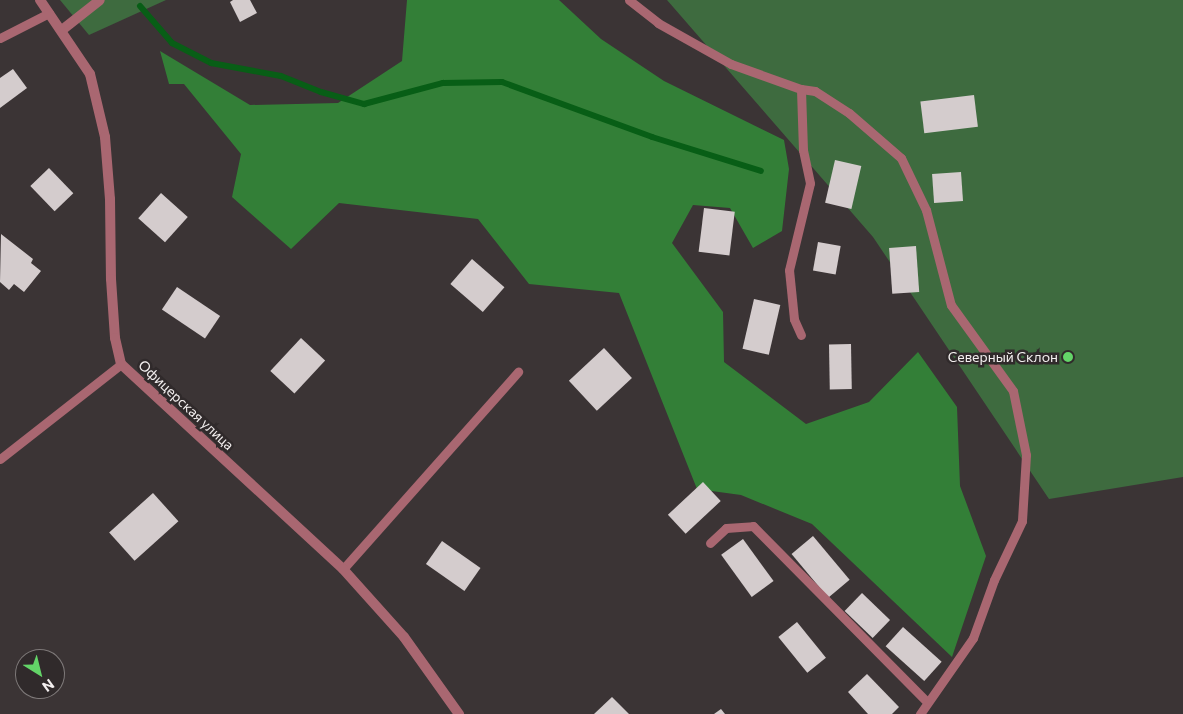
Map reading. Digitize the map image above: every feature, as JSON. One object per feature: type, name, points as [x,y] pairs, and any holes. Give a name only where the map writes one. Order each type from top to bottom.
[{"type":"street","name":"Офицерская улица","points":[[40,0],[90,74],[106,137],[110,198],[110,279],[115,338],[121,364],[343,569],[404,637],[459,714]]},
{"type":"street","points":[[62,30],[100,0]]},
{"type":"lane","points":[[628,0],[658,24],[731,64],[801,89],[815,91],[849,113],[901,158],[926,210],[951,304],[1013,390],[1026,454],[1022,521],[994,580],[972,638],[920,714]]},
{"type":"lane","points":[[0,38],[49,13]]},
{"type":"lane","points":[[800,335],[794,319],[789,270],[810,183],[803,150],[801,89]]},
{"type":"lane","points":[[0,459],[121,364]]},
{"type":"lane","points":[[343,569],[518,372]]},
{"type":"lane","points":[[710,542],[726,528],[753,526],[928,702]]},
{"type":"green space","points":[[60,0],[166,0],[89,35]]},
{"type":"green space","points":[[407,0],[559,0],[601,39],[664,81],[784,140],[789,169],[782,231],[753,248],[730,208],[693,205],[672,243],[723,312],[724,362],[806,424],[869,402],[918,352],[957,407],[960,486],[986,556],[952,657],[812,524],[741,495],[697,489],[619,293],[529,284],[478,219],[339,203],[291,249],[232,197],[241,154],[184,84],[169,84],[160,51],[250,105],[338,103],[402,61]]},
{"type":"green space","name":"Северный Склон","points":[[667,0],[1183,0],[1183,477],[1049,499],[873,237]]},
{"type":"building","points":[[233,0],[250,0],[257,13],[240,22],[230,2]]},
{"type":"building","points":[[13,69],[27,88],[0,108],[0,78]]},
{"type":"building","points":[[974,95],[978,127],[924,133],[920,102]]},
{"type":"building","points":[[835,160],[861,166],[851,209],[825,203]]},
{"type":"building","points":[[49,168],[73,193],[55,211],[30,186]]},
{"type":"building","points":[[961,172],[963,201],[934,203],[932,174]]},
{"type":"building","points":[[161,193],[188,217],[165,242],[138,218]]},
{"type":"building","points":[[704,208],[735,212],[729,255],[699,252]]},
{"type":"building","points":[[1,234],[33,259],[31,263],[41,271],[24,292],[14,284],[9,290],[0,282]]},
{"type":"building","points":[[818,242],[841,246],[836,275],[813,271]]},
{"type":"building","points":[[916,246],[919,292],[892,294],[889,248]]},
{"type":"building","points":[[472,259],[504,287],[483,312],[450,284]]},
{"type":"building","points":[[177,287],[220,316],[205,338],[162,309]]},
{"type":"building","points":[[754,299],[780,305],[769,355],[743,349]]},
{"type":"building","points":[[301,338],[325,361],[294,393],[270,371]]},
{"type":"building","points":[[829,344],[851,344],[852,389],[830,389]]},
{"type":"building","points":[[604,348],[632,378],[597,411],[569,381]]},
{"type":"building","points":[[703,482],[721,501],[686,534],[668,515]]},
{"type":"building","points":[[153,493],[178,521],[135,561],[109,532]]},
{"type":"building","points":[[813,536],[850,580],[828,598],[792,554]]},
{"type":"building","points":[[743,539],[774,581],[752,597],[721,555]]},
{"type":"building","points":[[442,541],[481,568],[464,591],[426,564]]},
{"type":"building","points":[[862,593],[890,620],[873,638],[845,611]]},
{"type":"building","points":[[797,622],[826,658],[807,673],[778,637]]},
{"type":"building","points":[[903,627],[942,662],[924,681],[886,646]]},
{"type":"building","points":[[867,674],[899,707],[892,714],[868,714],[848,692]]},
{"type":"building","points":[[612,697],[629,714],[594,714]]},
{"type":"building","points":[[721,709],[725,714],[714,714]]},
{"type":"waterway","points":[[140,6],[172,43],[211,63],[281,76],[321,92],[364,104],[443,83],[502,82],[652,137],[761,171]]},
{"type":"place","name":"Северный Склон","points":[[1068,357]]}]
